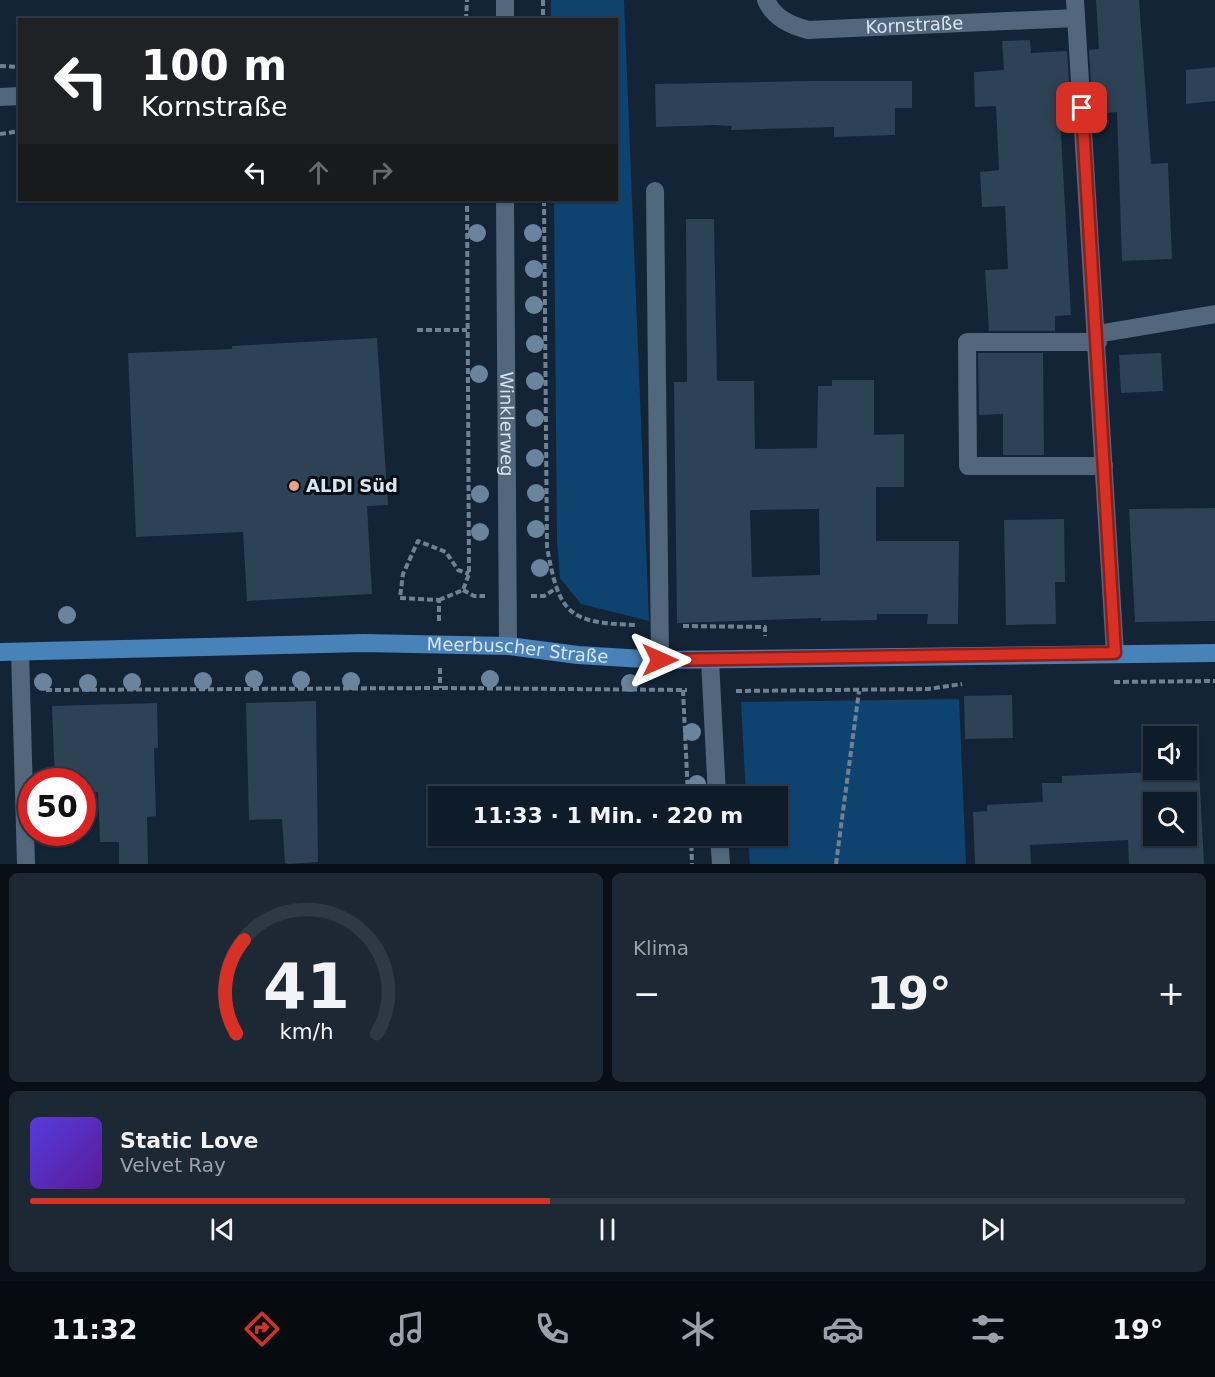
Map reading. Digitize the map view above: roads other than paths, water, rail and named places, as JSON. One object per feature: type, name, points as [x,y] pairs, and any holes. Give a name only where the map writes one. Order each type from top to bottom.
[{"type":"main road","name":"Meerbuscher Straße","points":[[0,652],[364,644],[508,646],[579,655],[660,660],[1215,653]]},
{"type":"street","points":[[505,0],[505,18]]},
{"type":"street","name":"Kornstraße","points":[[766,0],[769,8],[791,26],[808,30],[1076,9],[1115,653]]},
{"type":"street","points":[[0,97],[18,96]]},
{"type":"street","points":[[655,191],[660,660]]},
{"type":"street","name":"Winklerweg","points":[[506,201],[508,646]]},
{"type":"street","points":[[1104,466],[968,466],[967,342],[1097,338],[1215,314]]},
{"type":"street","points":[[20,652],[26,864]]},
{"type":"street","points":[[710,660],[716,786]]},
{"type":"street","points":[[720,846],[721,864]]},
{"type":"place","name":"ALDI Süd","points":[[294,486]]}]
